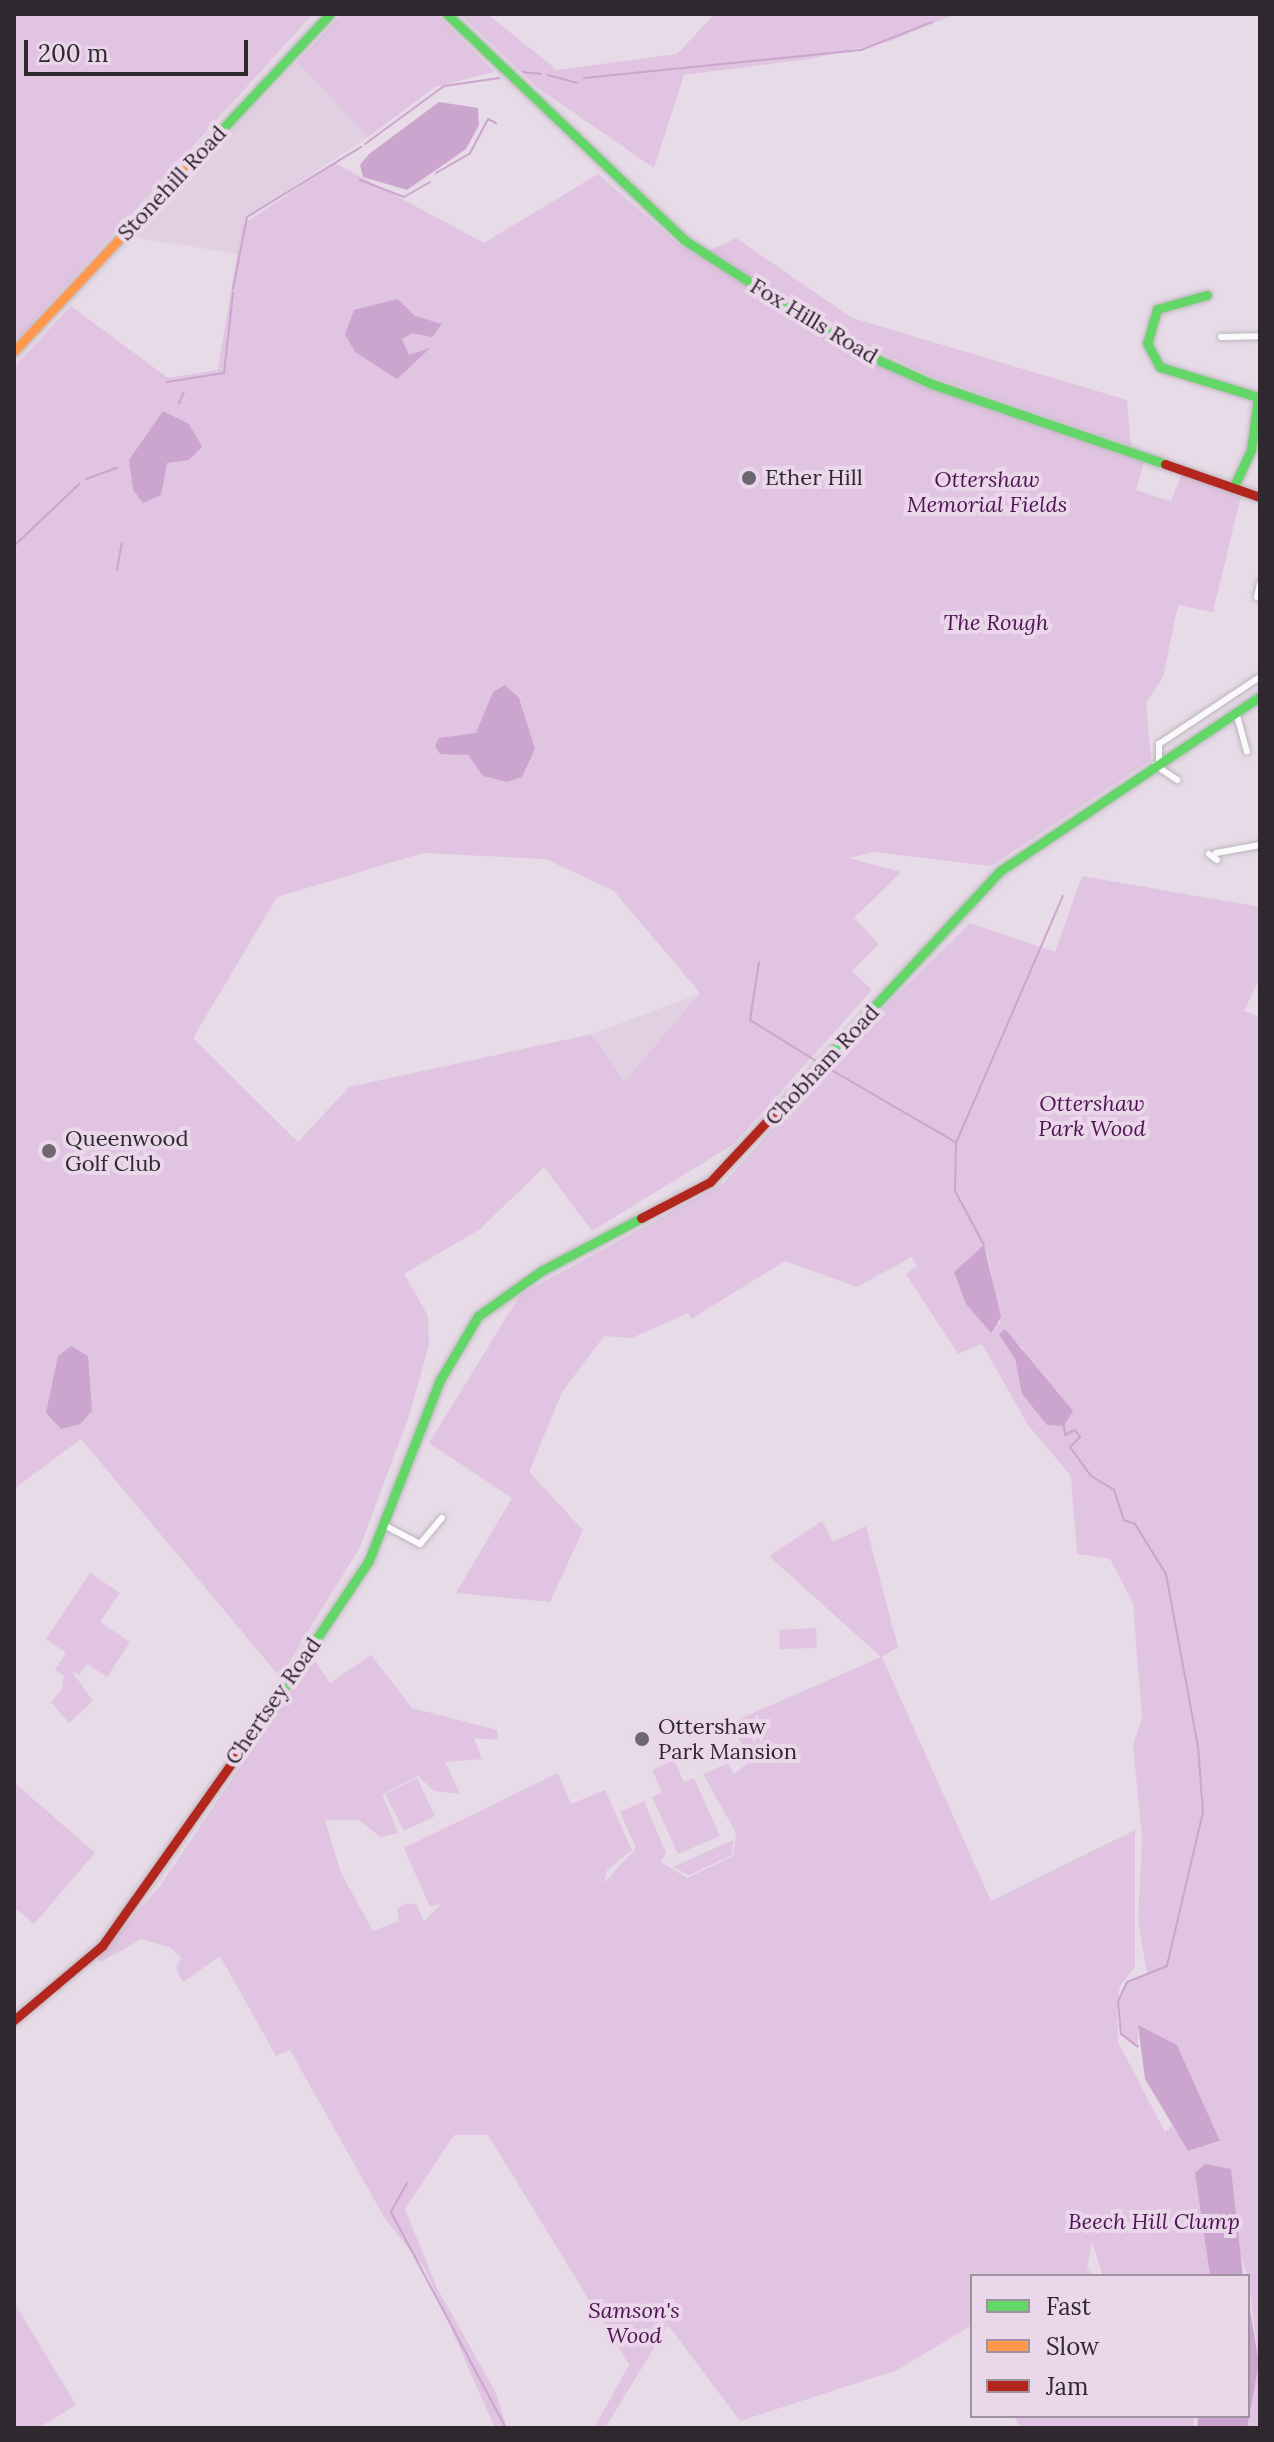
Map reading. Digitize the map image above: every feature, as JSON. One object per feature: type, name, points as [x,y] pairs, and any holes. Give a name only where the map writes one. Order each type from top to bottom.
[{"type":"main road","name":"Stonehill Road","points":[[14,351],[330,14]]},
{"type":"main road","name":"Fox Hills Road","points":[[447,14],[684,240],[854,349],[932,384],[1260,497]]},
{"type":"main road","points":[[1207,295],[1157,309],[1147,330],[1149,355],[1171,371],[1257,394],[1259,412],[1233,488]]},
{"type":"main road","name":"Chobham Road","points":[[463,1336],[497,1298],[710,1182],[1000,871],[1260,696]]},
{"type":"main road","name":"Chertsey Road","points":[[14,2020],[102,1946],[153,1883],[369,1560],[463,1336]]},
{"type":"street","points":[[1221,337],[1260,336]]},
{"type":"street","points":[[1256,597],[1260,583]]},
{"type":"street","name":"Chobham Road","points":[[1157,764],[1159,744],[1260,677]]},
{"type":"street","points":[[1236,712],[1247,752]]},
{"type":"street","points":[[1157,764],[1177,780]]},
{"type":"street","points":[[1214,856],[1260,845]]},
{"type":"street","points":[[384,1525],[420,1544],[442,1518]]},
{"type":"shaded area","points":[[297,62],[368,137],[247,217],[238,254],[132,237]]},
{"type":"shaded area","points":[[439,102],[478,108],[479,125],[466,149],[407,190],[363,177],[360,165],[369,154]]},
{"type":"shaded area","points":[[398,299],[415,316],[442,324],[432,337],[412,333],[402,339],[409,355],[430,348],[397,379],[355,352],[345,334],[354,310]]},
{"type":"shaded area","points":[[163,411],[189,424],[202,447],[189,460],[167,463],[161,495],[143,503],[133,490],[129,460]]},
{"type":"shaded area","points":[[505,685],[519,698],[535,749],[522,777],[507,782],[483,776],[468,755],[440,754],[435,746],[439,738],[476,733],[493,692]]},
{"type":"shaded area","points":[[701,993],[624,1082],[592,1034]]},
{"type":"shaded area","points":[[984,1245],[1001,1317],[991,1333],[966,1304],[954,1272]]},
{"type":"shaded area","points":[[1005,1329],[1073,1411],[1064,1426],[1047,1425],[1022,1394],[1015,1359],[999,1334]]},
{"type":"shaded area","points":[[71,1346],[88,1356],[92,1411],[80,1424],[61,1429],[46,1413],[58,1356]]},
{"type":"shaded area","points":[[1138,2025],[1177,2045],[1220,2141],[1188,2151],[1145,2079]]},
{"type":"shaded area","points":[[1205,2164],[1231,2169],[1243,2274],[1210,2274],[1195,2173]]},
{"type":"shaded area","points":[[1250,2309],[1259,2364],[1250,2412]]},
{"type":"shaded area","points":[[1198,2418],[1249,2418],[1247,2428],[1197,2428]]},
{"type":"green space","points":[[14,14],[313,14],[14,343]]},
{"type":"green space","points":[[342,14],[437,14],[494,72],[435,87],[368,137],[297,62]]},
{"type":"green space","points":[[460,14],[487,14],[557,70],[677,54],[715,14],[956,14],[890,41],[815,58],[684,75],[654,168],[538,88]]},
{"type":"green space","points":[[335,163],[484,243],[598,174],[677,243],[912,382],[1144,462],[1136,490],[1171,501],[1182,473],[1241,496],[1213,612],[1178,605],[1163,677],[1146,703],[1151,760],[991,866],[874,852],[849,858],[901,872],[854,918],[879,944],[852,971],[872,990],[734,1144],[592,1231],[544,1167],[480,1229],[404,1274],[428,1316],[429,1345],[410,1413],[360,1547],[280,1677],[81,1439],[14,1489],[14,367],[71,306],[168,378],[218,370],[242,225]],"holes":[[[423,853],[546,859],[614,891],[700,993],[624,1082],[592,1034],[349,1087],[298,1142],[193,1038],[277,897]]]},
{"type":"green space","points":[[736,238],[852,318],[1127,400],[1131,446],[930,376],[832,329],[708,251]]},
{"type":"green space","points":[[1082,876],[1260,907],[1260,978],[1244,1011],[1260,1017],[1260,2428],[1247,2428],[1259,2364],[1250,2274],[1247,2274],[1234,2238],[1233,2186],[1205,2164],[1195,2173],[1210,2274],[1102,2274],[1092,2242],[1087,2268],[1092,2274],[970,2274],[970,2326],[897,2370],[740,2421],[668,2325],[605,2428],[594,2428],[629,2365],[488,2135],[454,2135],[405,2209],[437,2288],[496,2393],[507,2428],[495,2428],[425,2269],[384,2217],[290,2050],[276,2056],[220,1956],[183,1982],[176,1968],[181,1958],[171,1948],[141,1939],[101,1962],[97,1957],[161,1885],[313,1658],[330,1683],[371,1655],[412,1708],[497,1730],[498,1740],[474,1738],[482,1759],[445,1762],[460,1794],[434,1791],[418,1776],[382,1794],[398,1833],[381,1837],[359,1820],[325,1820],[341,1873],[373,1931],[399,1921],[397,1909],[407,1903],[417,1905],[424,1922],[442,1903],[430,1907],[404,1848],[558,1773],[571,1804],[605,1790],[632,1850],[607,1870],[604,1883],[636,1848],[620,1812],[644,1801],[666,1853],[661,1862],[687,1878],[733,1856],[736,1833],[703,1774],[728,1763],[734,1774],[750,1761],[731,1723],[881,1657],[769,1556],[822,1521],[833,1542],[866,1526],[898,1647],[882,1657],[991,1901],[1135,1830],[1135,1967],[1120,1986],[1118,1998],[1127,1982],[1147,1973],[1138,1921],[1142,1839],[1133,1745],[1142,1719],[1133,1603],[1110,1559],[1077,1554],[1071,1476],[1028,1425],[982,1344],[958,1354],[906,1274],[917,1266],[912,1257],[857,1287],[785,1261],[691,1319],[688,1313],[632,1338],[604,1336],[562,1392],[529,1472],[583,1530],[550,1602],[456,1593],[512,1498],[429,1443],[520,1295],[724,1183],[852,1039],[970,923],[1055,952]],"holes":[[[984,1246],[1001,1326],[954,1272]],[[1000,1334],[1023,1348],[1047,1425],[1022,1394],[1015,1359]],[[1117,2005],[1121,2034],[1138,2047],[1138,2026],[1177,2045],[1220,2142],[1188,2151],[1173,2126],[1165,2132],[1118,2042]]]},
{"type":"green space","points":[[90,1573],[120,1593],[100,1622],[130,1642],[107,1677],[87,1664],[79,1675],[71,1670],[93,1701],[69,1723],[51,1702],[62,1689],[64,1676],[55,1670],[66,1653],[46,1639]]},
{"type":"green space","points":[[816,1628],[817,1648],[780,1649],[779,1630]]},
{"type":"green space","points":[[674,1760],[684,1782],[694,1778],[720,1836],[678,1854],[652,1797],[662,1792],[652,1770]]},
{"type":"green space","points":[[417,1778],[435,1816],[404,1831],[385,1794]]},
{"type":"green space","points":[[16,1784],[95,1853],[34,1924],[14,1907]]},
{"type":"green space","points":[[733,1840],[732,1855],[689,1875],[673,1867]]},
{"type":"green space","points":[[14,2302],[76,2405],[38,2428],[14,2428]]},
{"type":"green space","points":[[1014,2418],[1194,2418],[1193,2428],[1021,2428]]},
{"type":"waterway","points":[[584,78],[861,50],[932,22]]},
{"type":"waterway","points":[[523,72],[541,74]]},
{"type":"waterway","points":[[548,75],[577,83]]},
{"type":"waterway","points":[[365,144],[444,86],[499,78]]},
{"type":"waterway","points":[[436,173],[470,153],[488,119],[496,123]]},
{"type":"waterway","points":[[233,289],[247,217],[361,147]]},
{"type":"waterway","points":[[360,180],[404,197],[430,182]]},
{"type":"waterway","points":[[167,382],[224,373],[233,293]]},
{"type":"waterway","points":[[179,403],[184,392]]},
{"type":"waterway","points":[[86,479],[117,468]]},
{"type":"waterway","points":[[14,546],[79,484]]},
{"type":"waterway","points":[[117,570],[122,542]]},
{"type":"waterway","points":[[984,1245],[955,1191],[956,1143],[1063,896]]},
{"type":"waterway","points":[[759,962],[750,1020],[816,1061]]},
{"type":"waterway","points":[[828,1068],[955,1142]]},
{"type":"waterway","points":[[1064,1426],[1065,1435],[1075,1430],[1080,1437],[1070,1447],[1091,1476],[1114,1490],[1124,1520],[1135,1524],[1166,1574],[1198,1746],[1203,1812],[1167,1966],[1127,1982],[1118,2001],[1121,2034],[1138,2047]]},
{"type":"waterway","points":[[407,2183],[391,2212],[506,2428]]},
{"type":"traffic: fast","points":[[211,141],[330,14]]},
{"type":"traffic: fast","points":[[447,14],[684,240],[854,349],[932,384],[1165,464]]},
{"type":"traffic: fast","points":[[1207,295],[1157,309],[1147,343],[1160,367],[1258,397],[1251,450],[1233,488]]},
{"type":"traffic: fast","points":[[829,1055],[1000,871],[1260,696]]},
{"type":"traffic: fast","points":[[262,1720],[369,1560],[440,1380],[478,1316],[541,1271],[641,1218]]},
{"type":"traffic: slow","points":[[14,351],[211,141]]},
{"type":"traffic: jam","points":[[1165,464],[1260,497]]},
{"type":"traffic: jam","points":[[641,1218],[710,1182],[829,1055]]},
{"type":"traffic: jam","points":[[14,2020],[102,1946],[262,1720]]},
{"type":"place","name":"Ether Hill","points":[[749,478]]},
{"type":"place","name":"Queenwood Golf Club","points":[[49,1151]]},
{"type":"place","name":"Ottershaw Park Mansion","points":[[642,1739]]},
{"type":"park label","name":"Ottershaw Memorial Fields","points":[[987,492]]},
{"type":"park label","name":"The Rough","points":[[996,623]]},
{"type":"park label","name":"Ottershaw Park Wood","points":[[1092,1116]]},
{"type":"park label","name":"Beech Hill Clump","points":[[1154,2222]]},
{"type":"park label","name":"Samson's Wood","points":[[634,2322]]}]
